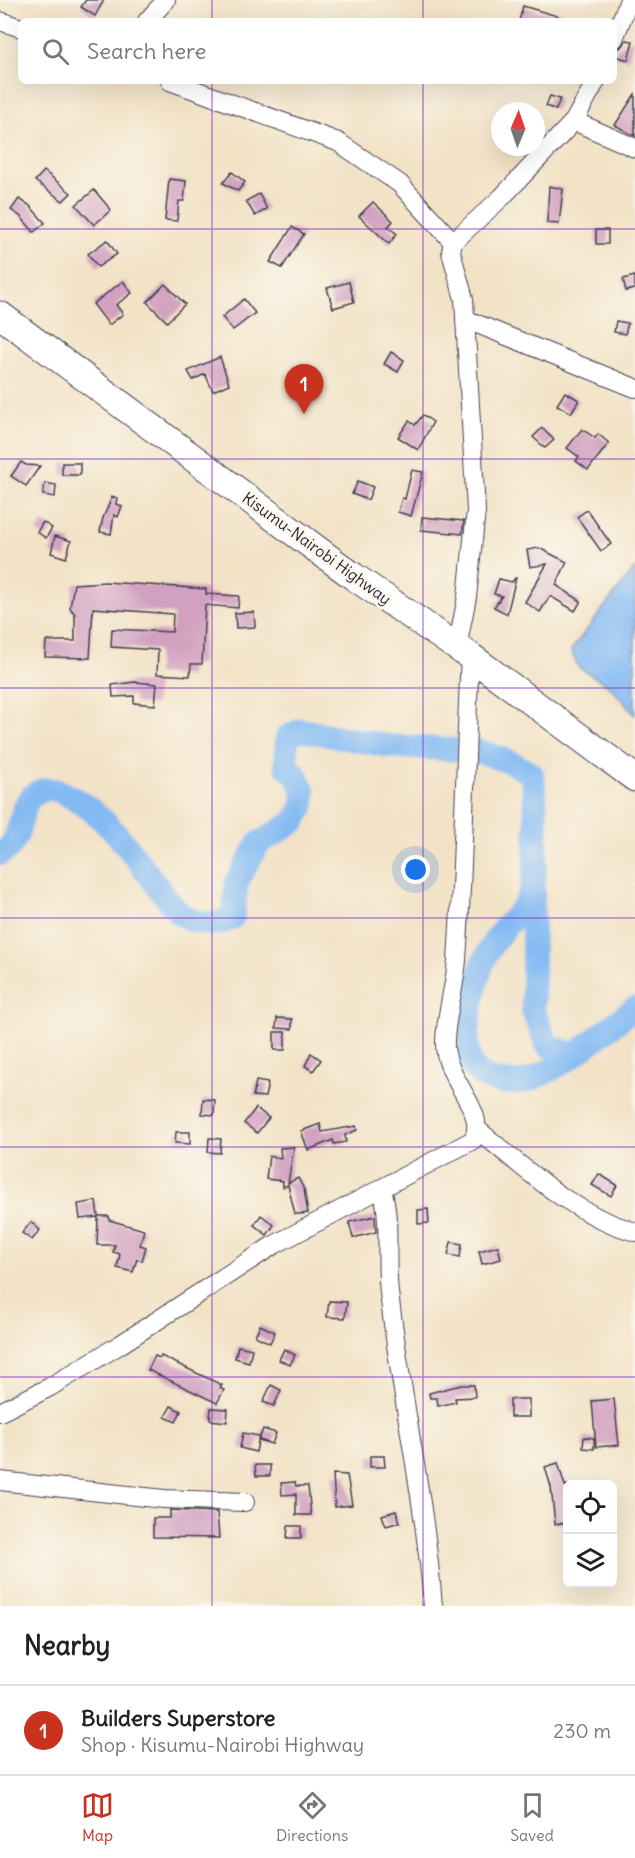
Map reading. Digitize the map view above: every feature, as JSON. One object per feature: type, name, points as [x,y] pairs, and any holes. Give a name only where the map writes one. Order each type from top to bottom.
[{"type":"highway","name":"Kisumu-Nairobi Highway","points":[[0,315],[353,576],[463,652],[635,778]]},
{"type":"street","points":[[150,18],[166,0]]},
{"type":"street","points":[[617,31],[629,0]]},
{"type":"street","points":[[0,21],[18,27]]},
{"type":"street","points":[[178,84],[338,142],[400,184],[453,242]]},
{"type":"street","points":[[1,1410],[50,1387],[272,1246],[394,1179],[473,1140],[478,1130],[477,1117],[451,1073],[445,1049],[457,961],[466,733],[463,652],[476,511],[464,299],[452,252],[453,242],[502,197],[574,121],[594,84]]},
{"type":"street","points":[[574,121],[635,148]]},
{"type":"street","points":[[465,319],[635,388]]},
{"type":"street","points":[[478,1130],[568,1203],[615,1226],[635,1232]]},
{"type":"street","points":[[383,1192],[388,1212],[389,1291],[428,1537],[433,1606]]},
{"type":"street","points":[[0,1481],[164,1499],[245,1502]]},
{"type":"water","points":[[635,568],[635,715],[610,686],[578,667],[571,650]]},
{"type":"building","points":[[86,0],[104,0],[95,16],[81,7]]},
{"type":"building","points":[[523,6],[564,18],[520,18]]},
{"type":"building","points":[[626,40],[633,41],[628,60],[617,57],[617,49]]},
{"type":"building","points":[[635,94],[635,136],[615,125]]},
{"type":"building","points":[[550,96],[560,99],[556,110],[546,106]]},
{"type":"building","points":[[44,171],[71,193],[63,201],[35,181]]},
{"type":"building","points":[[232,172],[245,182],[238,191],[223,183]]},
{"type":"building","points":[[169,179],[186,181],[184,201],[179,201],[177,221],[165,220]]},
{"type":"building","points":[[549,186],[563,189],[559,224],[547,223]]},
{"type":"building","points":[[94,190],[111,210],[94,225],[76,205]]},
{"type":"building","points":[[259,194],[267,209],[255,216],[246,201]]},
{"type":"building","points":[[19,199],[29,205],[45,223],[34,232],[20,216],[11,210]]},
{"type":"building","points":[[373,202],[393,221],[388,227],[397,234],[389,244],[359,216]]},
{"type":"building","points":[[292,227],[304,234],[282,268],[270,262]]},
{"type":"building","points":[[596,230],[608,230],[608,244],[596,244]]},
{"type":"building","points":[[107,240],[117,254],[98,267],[88,254]]},
{"type":"building","points":[[635,276],[635,289],[626,291],[623,279]]},
{"type":"building","points":[[123,281],[132,293],[116,305],[123,314],[109,325],[93,304]]},
{"type":"building","points":[[349,282],[354,302],[333,308],[327,288]]},
{"type":"building","points":[[165,284],[185,304],[167,322],[147,302]]},
{"type":"building","points":[[244,299],[255,313],[233,330],[222,317]]},
{"type":"building","points":[[616,321],[628,323],[625,334],[614,332]]},
{"type":"building","points":[[391,352],[404,360],[398,372],[384,364]]},
{"type":"building","points":[[220,357],[229,384],[213,391],[205,374],[193,380],[188,371]]},
{"type":"building","points":[[565,392],[579,400],[571,413],[557,405]]},
{"type":"building","points":[[423,415],[433,422],[418,450],[398,437],[409,421],[415,425]]},
{"type":"building","points":[[542,428],[554,440],[545,448],[533,437]]},
{"type":"building","points":[[582,429],[595,438],[598,434],[609,443],[588,470],[576,461],[579,457],[567,448]]},
{"type":"building","points":[[21,462],[26,465],[40,466],[26,486],[11,476]]},
{"type":"building","points":[[62,463],[80,463],[80,475],[62,475]]},
{"type":"building","points":[[412,470],[423,472],[411,516],[398,512],[402,498],[405,499]]},
{"type":"building","points":[[358,481],[373,487],[368,500],[352,494]]},
{"type":"building","points":[[45,483],[56,485],[55,497],[43,495]]},
{"type":"building","points":[[112,497],[117,498],[116,504],[122,506],[118,517],[114,515],[111,534],[100,532]]},
{"type":"building","points":[[587,510],[611,544],[601,551],[577,517]]},
{"type":"building","points":[[422,517],[464,521],[462,534],[421,530]]},
{"type":"building","points":[[43,522],[52,528],[46,538],[37,532]]},
{"type":"building","points":[[55,536],[71,541],[66,558],[51,553]]},
{"type":"building","points":[[539,548],[567,562],[556,585],[581,601],[575,611],[550,596],[540,612],[525,602],[547,564],[530,567],[527,550]]},
{"type":"building","points":[[515,578],[507,614],[494,607],[502,596],[494,594],[499,579],[512,582]]},
{"type":"building","points":[[106,582],[206,589],[206,594],[239,596],[238,608],[205,605],[202,664],[191,664],[190,676],[157,674],[158,650],[111,647],[112,629],[172,632],[173,614],[93,608],[90,658],[45,657],[46,641],[75,641],[75,614],[70,608],[74,584]]},
{"type":"building","points":[[254,612],[255,627],[236,628],[235,613]]},
{"type":"building","points":[[135,682],[157,684],[155,705],[134,703],[134,696],[113,697],[112,685]]},
{"type":"building","points":[[277,1018],[292,1019],[292,1029],[276,1028]]},
{"type":"building","points":[[274,1032],[285,1032],[285,1050],[274,1050]]},
{"type":"building","points":[[311,1053],[321,1060],[313,1071],[305,1066]]},
{"type":"building","points":[[256,1081],[268,1083],[265,1097],[253,1096]]},
{"type":"building","points":[[203,1099],[215,1100],[214,1115],[202,1114]]},
{"type":"building","points":[[256,1108],[269,1118],[257,1133],[244,1123]]},
{"type":"building","points":[[320,1124],[322,1132],[356,1126],[357,1130],[345,1135],[346,1142],[334,1144],[333,1140],[308,1150],[301,1131]]},
{"type":"building","points":[[176,1132],[190,1132],[190,1144],[175,1143]]},
{"type":"building","points":[[209,1138],[221,1139],[220,1153],[208,1152]]},
{"type":"building","points":[[294,1147],[288,1183],[298,1178],[304,1189],[308,1213],[295,1214],[288,1185],[283,1187],[283,1181],[266,1179],[269,1156],[281,1158],[280,1148]]},
{"type":"building","points":[[599,1174],[617,1185],[611,1196],[592,1185]]},
{"type":"building","points":[[96,1201],[98,1216],[109,1216],[109,1220],[144,1230],[140,1245],[146,1247],[142,1261],[137,1259],[133,1272],[117,1268],[120,1254],[113,1252],[115,1245],[97,1245],[98,1217],[80,1219],[78,1204]]},
{"type":"building","points":[[428,1209],[429,1223],[418,1224],[418,1210]]},
{"type":"building","points":[[261,1215],[274,1225],[267,1235],[254,1225]]},
{"type":"building","points":[[375,1216],[376,1232],[353,1238],[349,1222]]},
{"type":"building","points":[[31,1222],[40,1230],[32,1240],[22,1233]]},
{"type":"building","points":[[451,1242],[462,1244],[460,1257],[448,1255]]},
{"type":"building","points":[[498,1246],[501,1259],[482,1264],[479,1251]]},
{"type":"building","points":[[329,1301],[347,1302],[345,1318],[327,1317]]},
{"type":"building","points":[[260,1325],[275,1332],[270,1343],[255,1336]]},
{"type":"building","points":[[238,1346],[252,1349],[249,1362],[235,1358]]},
{"type":"building","points":[[284,1349],[295,1355],[290,1365],[279,1360]]},
{"type":"building","points":[[155,1356],[160,1358],[161,1356],[222,1385],[220,1388],[224,1390],[217,1403],[148,1370]]},
{"type":"building","points":[[271,1385],[281,1390],[274,1406],[263,1402]]},
{"type":"building","points":[[461,1385],[474,1385],[475,1397],[455,1398],[456,1402],[438,1406],[437,1398],[430,1398],[429,1393]]},
{"type":"building","points":[[510,1399],[529,1399],[529,1417],[510,1417]]},
{"type":"building","points":[[614,1399],[619,1445],[596,1447],[592,1401]]},
{"type":"building","points":[[171,1406],[181,1411],[176,1422],[165,1417]]},
{"type":"building","points":[[211,1408],[228,1409],[227,1422],[210,1420]]},
{"type":"building","points":[[263,1429],[276,1433],[272,1444],[259,1440]]},
{"type":"building","points":[[243,1433],[259,1436],[256,1452],[240,1448]]},
{"type":"building","points":[[584,1437],[594,1438],[594,1449],[583,1448]]},
{"type":"building","points":[[370,1456],[384,1456],[385,1467],[370,1467]]},
{"type":"building","points":[[558,1463],[563,1480],[563,1523],[555,1524],[551,1487],[545,1467]]},
{"type":"building","points":[[255,1465],[270,1465],[270,1476],[256,1476]]},
{"type":"building","points":[[333,1474],[347,1475],[352,1505],[335,1507]]},
{"type":"building","points":[[295,1482],[296,1486],[308,1486],[311,1515],[296,1515],[296,1494],[282,1495],[281,1483]]},
{"type":"building","points":[[170,1510],[217,1512],[219,1538],[153,1537],[153,1518],[170,1518]]},
{"type":"building","points":[[396,1511],[400,1522],[386,1526],[382,1515]]},
{"type":"building","points":[[288,1526],[301,1526],[301,1538],[287,1538]]},
{"type":"waterway","points":[[0,854],[9,848],[15,839],[24,810],[34,794],[46,789],[57,790],[83,804],[107,824],[182,915],[201,923],[221,922],[233,917],[237,881],[259,843],[294,822],[303,806],[304,791],[296,775],[286,766],[287,737],[301,730],[389,746],[478,751],[508,761],[532,774],[536,848],[530,895],[493,943],[477,980],[468,1038],[469,1057],[473,1066],[479,1073],[496,1081],[516,1082],[534,1078],[574,1055],[635,1008]]},
{"type":"waterway","points":[[533,889],[533,1010],[547,1045],[573,1055]]},
{"type":"place","name":"Builders Superstore","points":[[304,414]]}]
